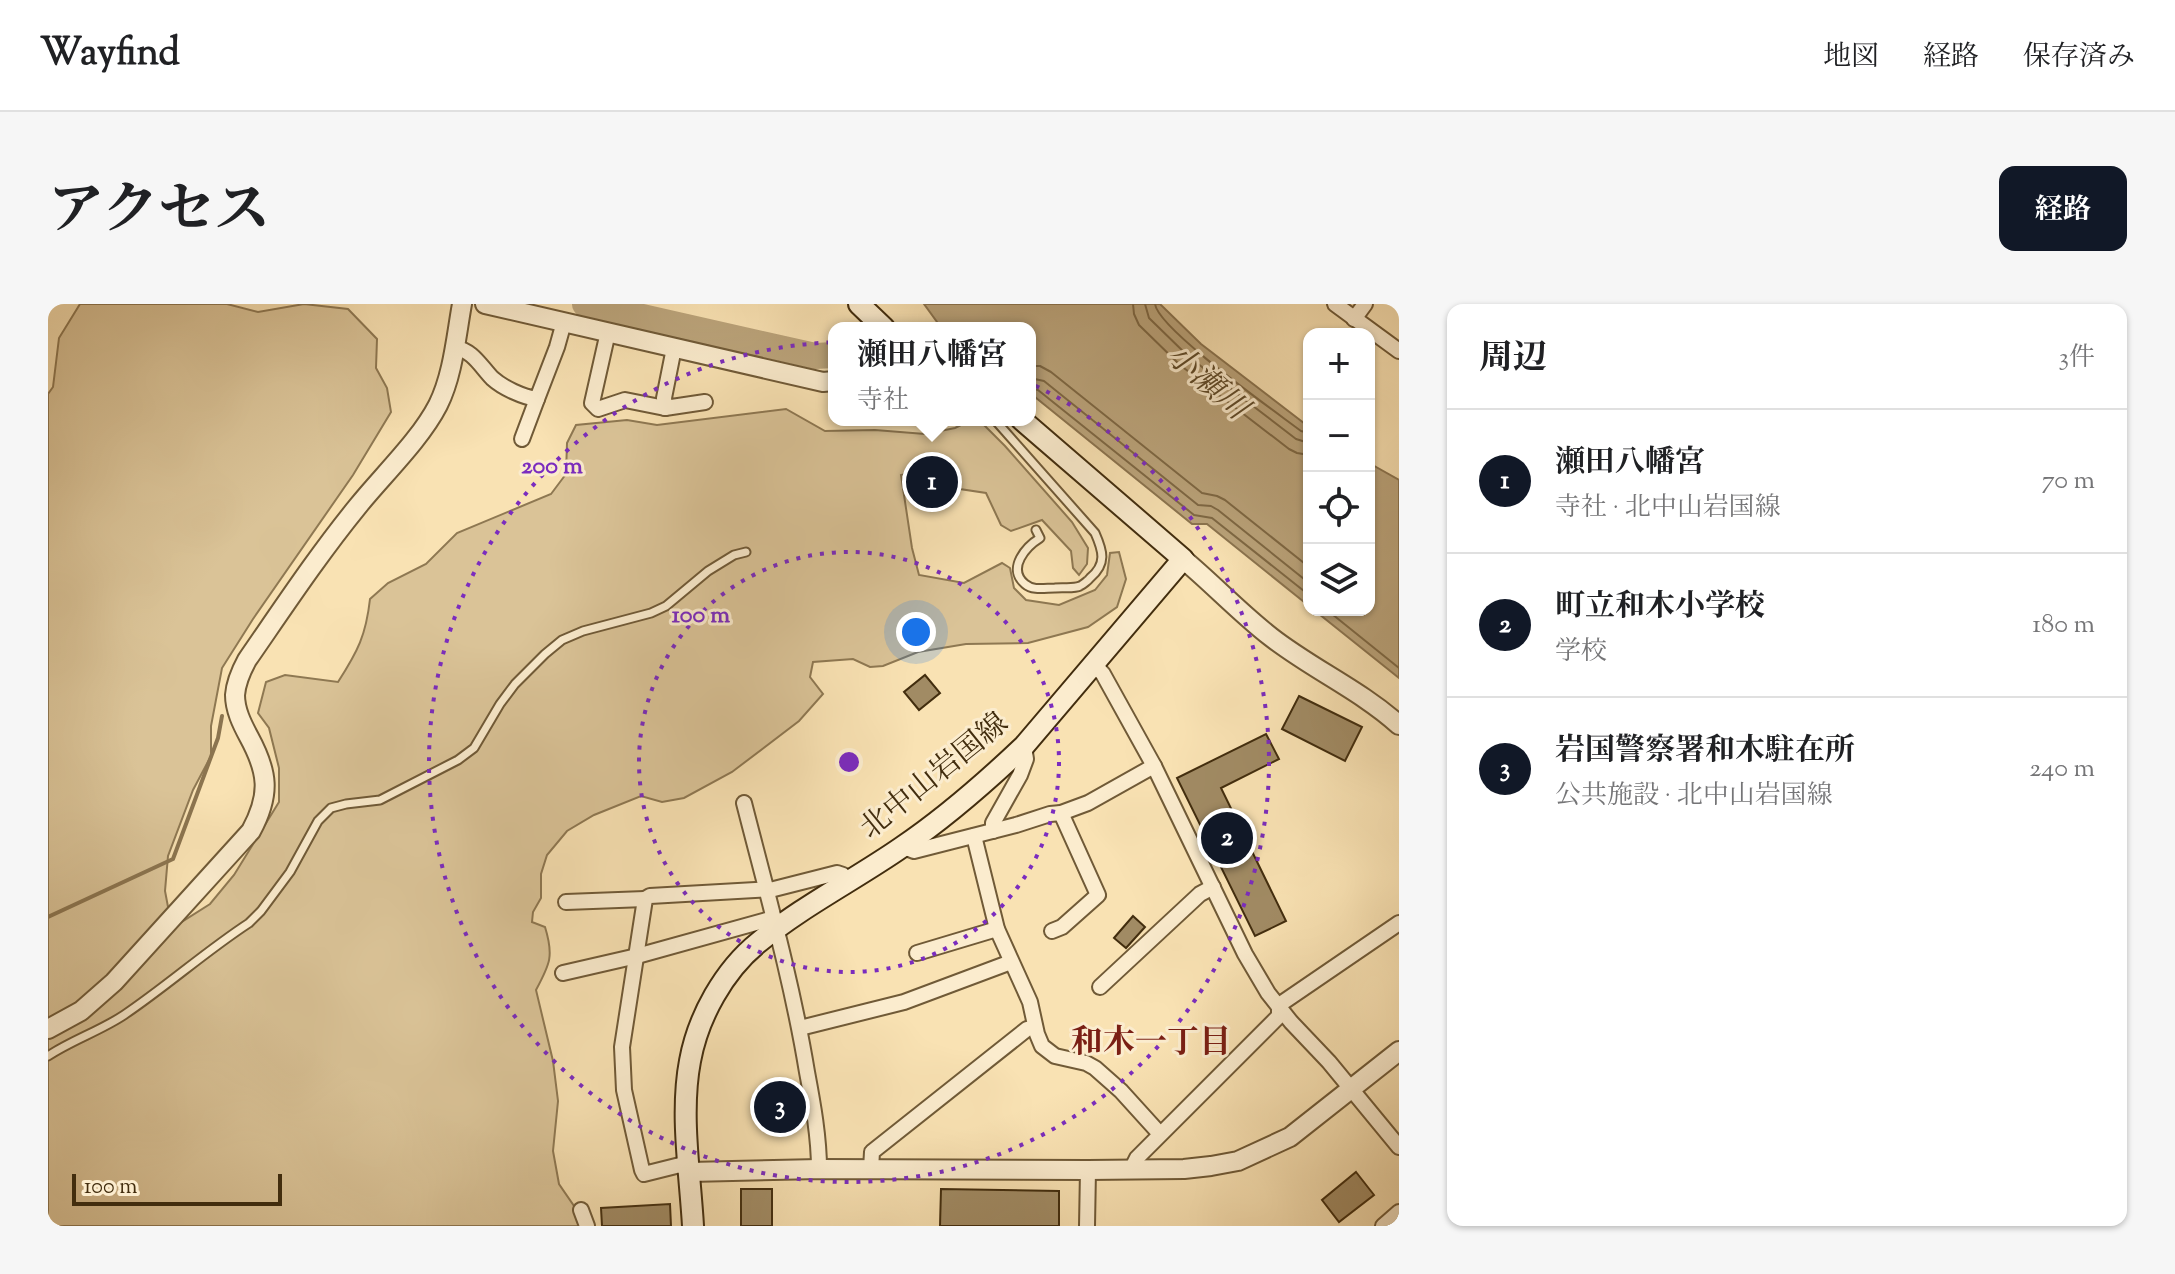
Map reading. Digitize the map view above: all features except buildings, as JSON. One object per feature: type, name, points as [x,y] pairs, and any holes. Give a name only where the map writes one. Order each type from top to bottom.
[{"type":"main road","points":[[859,304],[878,322]]},
{"type":"main road","points":[[1029,426],[1183,559]]},
{"type":"main road","name":"北中山岩国線","points":[[693,1226],[686,1106],[690,1061],[701,1023],[719,989],[775,924],[903,847],[1024,746],[1183,559]]},
{"type":"street","points":[[48,1029],[81,1011],[114,982],[251,831],[261,814],[265,773],[237,712],[235,697],[238,679],[247,660],[321,555],[428,422],[448,376],[462,304]]},
{"type":"street","points":[[485,304],[828,382]]},
{"type":"street","points":[[1335,304],[1399,351]]},
{"type":"street","points":[[1354,319],[1365,304]]},
{"type":"street","points":[[522,439],[564,322]]},
{"type":"street","points":[[608,332],[592,403],[598,409],[625,400],[665,408],[705,402]]},
{"type":"street","points":[[454,347],[473,355],[495,380],[526,398],[537,399]]},
{"type":"street","points":[[665,408],[664,398],[674,348]]},
{"type":"street","points":[[1183,559],[1270,636],[1365,697],[1399,725]]},
{"type":"street","points":[[1095,665],[1154,766],[1245,954],[1268,993],[1399,1147]]},
{"type":"street","points":[[993,831],[993,823],[1026,759],[1024,746]]},
{"type":"street","points":[[903,847],[914,851],[1061,813],[1088,803],[1154,766]]},
{"type":"street","points":[[744,803],[800,1028],[817,1128],[819,1169]]},
{"type":"street","points":[[1052,931],[1062,927],[1098,895],[1061,813]]},
{"type":"street","points":[[974,836],[997,929],[1030,1002],[1042,1046],[1055,1056],[1095,1068],[1160,1134]]},
{"type":"street","points":[[566,902],[767,890],[837,873],[850,881]]},
{"type":"street","points":[[1100,987],[1200,894],[1213,887]]},
{"type":"street","points":[[645,899],[622,1047],[624,1090],[644,1174],[680,1165],[690,1172],[819,1169],[1131,1170],[1184,1169],[1238,1161],[1290,1137],[1399,1051]]},
{"type":"street","points":[[1279,1005],[1399,923]]},
{"type":"street","points":[[563,973],[775,924]]},
{"type":"street","points":[[917,953],[997,929]]},
{"type":"street","points":[[800,1028],[904,1002],[1011,962]]},
{"type":"street","points":[[1131,1170],[1137,1158],[1160,1134],[1279,1016],[1279,1005]]},
{"type":"street","points":[[871,1169],[872,1152],[1027,1029],[1035,1027]]},
{"type":"street","points":[[1087,1226],[1088,1170]]},
{"type":"street","points":[[581,1210],[587,1226]]},
{"type":"street","points":[[1383,1226],[1399,1212]]},
{"type":"lane","points":[[1000,426],[1095,533],[1101,548],[1099,569],[1080,586],[1037,589],[1026,585],[1020,578],[1019,559],[1027,546],[1040,538],[1036,530]]},
{"type":"lane","points":[[48,1056],[64,1045],[104,1028],[249,923],[290,872],[318,821],[331,808],[380,800],[458,760],[474,748],[515,684],[562,640],[666,606],[708,571],[734,555],[746,552]]},
{"type":"shaded area","points":[[80,304],[227,304],[258,312],[304,304],[348,309],[377,339],[376,368],[387,388],[391,412],[353,475],[222,668],[211,726],[211,756],[193,790],[168,856],[165,891],[172,928],[210,904],[234,875],[279,802],[279,768],[269,728],[258,713],[266,682],[285,675],[338,682],[360,642],[370,599],[388,583],[426,564],[457,533],[551,494],[566,474],[567,443],[576,425],[627,420],[657,425],[786,409],[825,431],[875,430],[925,434],[959,426],[985,426],[1072,522],[1088,548],[1087,564],[1079,575],[1073,568],[1071,551],[1042,520],[1011,531],[1001,525],[986,493],[960,489],[947,465],[901,475],[919,575],[964,583],[1002,563],[1010,568],[1014,588],[1026,600],[1059,605],[1095,590],[1107,575],[1110,553],[1119,552],[1126,579],[1117,607],[1088,627],[1028,643],[966,644],[918,652],[883,666],[870,667],[853,659],[813,662],[810,677],[823,694],[799,721],[732,772],[684,798],[662,802],[641,796],[594,815],[567,831],[547,855],[541,874],[541,898],[533,912],[532,922],[545,927],[550,953],[536,990],[553,1061],[558,1101],[553,1151],[559,1184],[574,1206],[580,1226],[48,1226],[48,394],[53,387],[59,338]]},
{"type":"water","name":"小瀬川","points":[[924,304],[1160,304],[1201,344],[1303,422],[1303,601],[1207,524],[1192,524],[1036,398],[1036,322],[937,322]]},
{"type":"water","points":[[1375,466],[1399,480],[1399,678],[1322,616],[1375,616]]},
{"type":"waterway","points":[[585,304],[815,356],[828,355]]},
{"type":"waterway","points":[[48,917],[173,859],[218,738],[222,716]]},
{"type":"place","name":"瀬田八幡宮","points":[[932,482]]},
{"type":"place","name":"町立和木小学校","points":[[1227,838]]},
{"type":"place","name":"岩国警察署和木駐在所","points":[[780,1107]]},
{"type":"district","name":"和木一丁目","points":[[1151,1044]]}]
